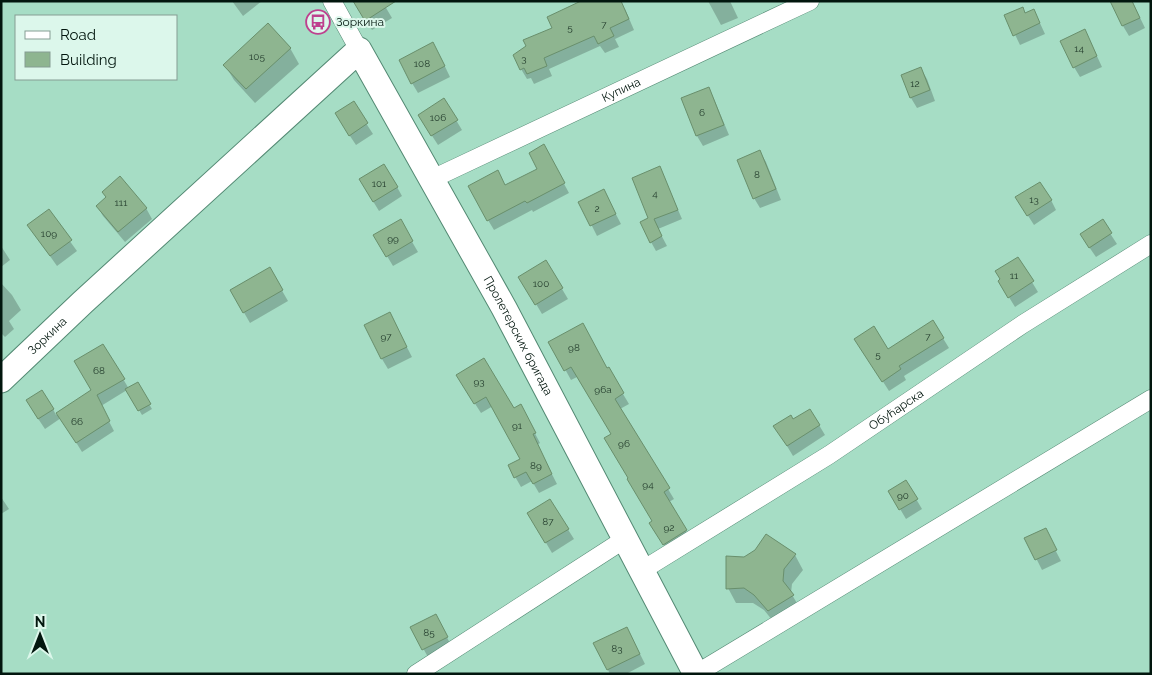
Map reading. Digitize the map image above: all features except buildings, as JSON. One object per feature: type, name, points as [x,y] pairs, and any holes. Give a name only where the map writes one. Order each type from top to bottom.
[{"type":"street","name":"Пролетерских бригада","points":[[332,1],[504,308],[696,674]]},
{"type":"street","name":"Купина","points":[[432,179],[810,1]]},
{"type":"street","name":"Зоркина","points":[[1,380],[83,302],[360,50]]},
{"type":"street","name":"Обућарска","points":[[641,571],[829,455],[1023,324],[1151,244]]},
{"type":"street","points":[[696,674],[1151,398]]},
{"type":"street","points":[[416,674],[625,540]]},
{"type":"place","name":"Зоркина","points":[[318,22]]}]
